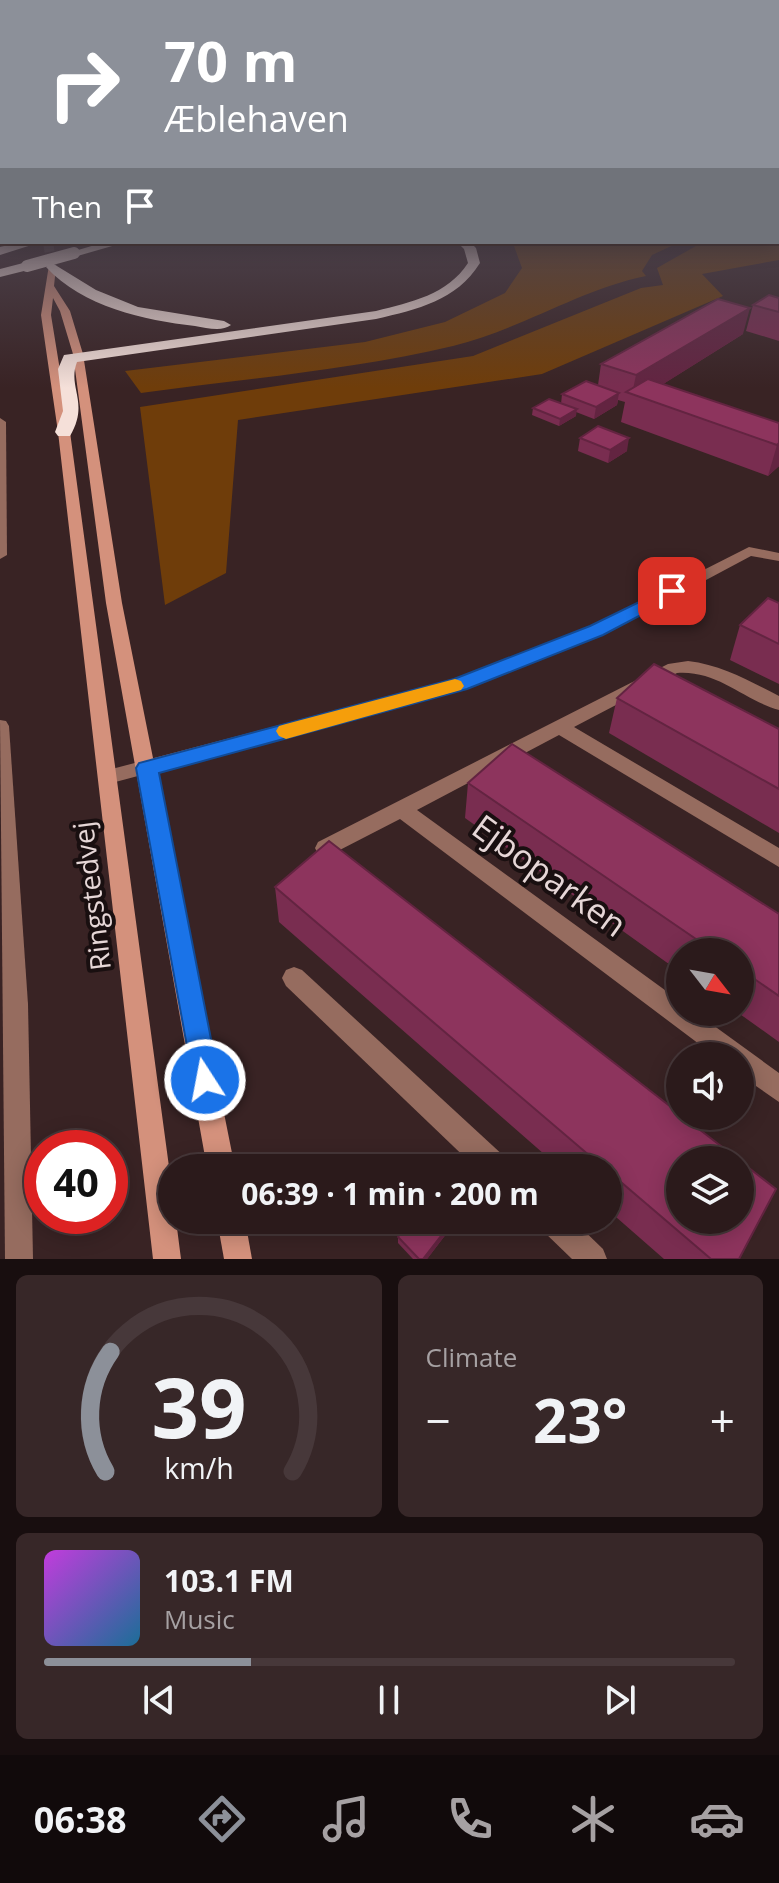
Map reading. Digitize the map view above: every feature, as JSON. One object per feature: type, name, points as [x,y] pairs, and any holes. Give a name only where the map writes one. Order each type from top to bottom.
[{"type":"highway","points":[[57,271],[84,291],[156,317],[241,326],[318,323]]},
{"type":"highway","points":[[64,432],[72,411],[66,369],[70,358],[78,354],[376,315],[416,305],[448,292],[467,278],[470,271]]},
{"type":"street","name":"Ringstedvej","points":[[52,271],[46,315],[64,432],[167,1259]]},
{"type":"street","name":"Ringstedvej","points":[[51,288],[65,311],[78,354],[114,603],[218,1154]]},
{"type":"street","points":[[0,422],[0,555]]},
{"type":"street","points":[[108,777],[460,684],[597,631],[749,551],[779,557]]},
{"type":"street","name":"Ejboparken","points":[[325,848],[683,667],[713,671],[779,704]]},
{"type":"street","points":[[0,726],[16,1004],[19,1259]]},
{"type":"street","points":[[560,727],[779,858]]},
{"type":"street","name":"Ejboparken","points":[[401,809],[716,1042]]},
{"type":"street","points":[[294,978],[481,1154]]},
{"type":"street","points":[[754,1070],[779,1089]]},
{"type":"street","points":[[234,1234],[238,1259]]},
{"type":"street","points":[[567,1234],[593,1259]]},
{"type":"shaded area","points":[[520,271],[642,271],[646,276],[597,291],[478,339],[415,354],[337,368],[141,393],[125,371],[365,342],[445,322],[505,293]]},
{"type":"shaded area","points":[[658,271],[720,271],[702,274],[723,296],[542,374],[238,420],[226,573],[165,605],[140,407],[473,356],[641,288],[663,285]]},
{"type":"building","points":[[769,295],[779,298],[779,312],[753,305]]},
{"type":"building","points":[[718,299],[750,308],[636,375],[601,364]]},
{"type":"building","points":[[648,379],[779,423],[779,443],[777,445],[626,392]]},
{"type":"building","points":[[586,381],[619,393],[596,407],[562,394]]},
{"type":"building","points":[[549,399],[577,409],[560,419],[533,408]]},
{"type":"building","points":[[598,426],[629,438],[610,450],[580,438]]},
{"type":"building","points":[[768,598],[779,603],[779,644],[740,625]]},
{"type":"building","points":[[654,664],[779,729],[779,789],[617,698]]},
{"type":"building","points":[[512,744],[779,914],[779,996],[754,979],[754,938],[695,938],[468,783]]},
{"type":"building","points":[[329,841],[666,1103],[666,1130],[700,1130],[721,1146],[666,1146],[666,1221],[622,1183],[622,1154],[588,1154],[275,887]]},
{"type":"building","points":[[754,1172],[776,1189],[754,1231]]},
{"type":"building","points":[[400,1234],[442,1234],[423,1259],[419,1259],[398,1237]]},
{"type":"building","points":[[682,1234],[752,1234],[739,1259],[711,1259]]},
{"type":"slow traffic","points":[[286,731],[455,686]]},
{"type":"route","points":[[205,1080],[147,768],[460,684],[597,631],[672,591]]}]
